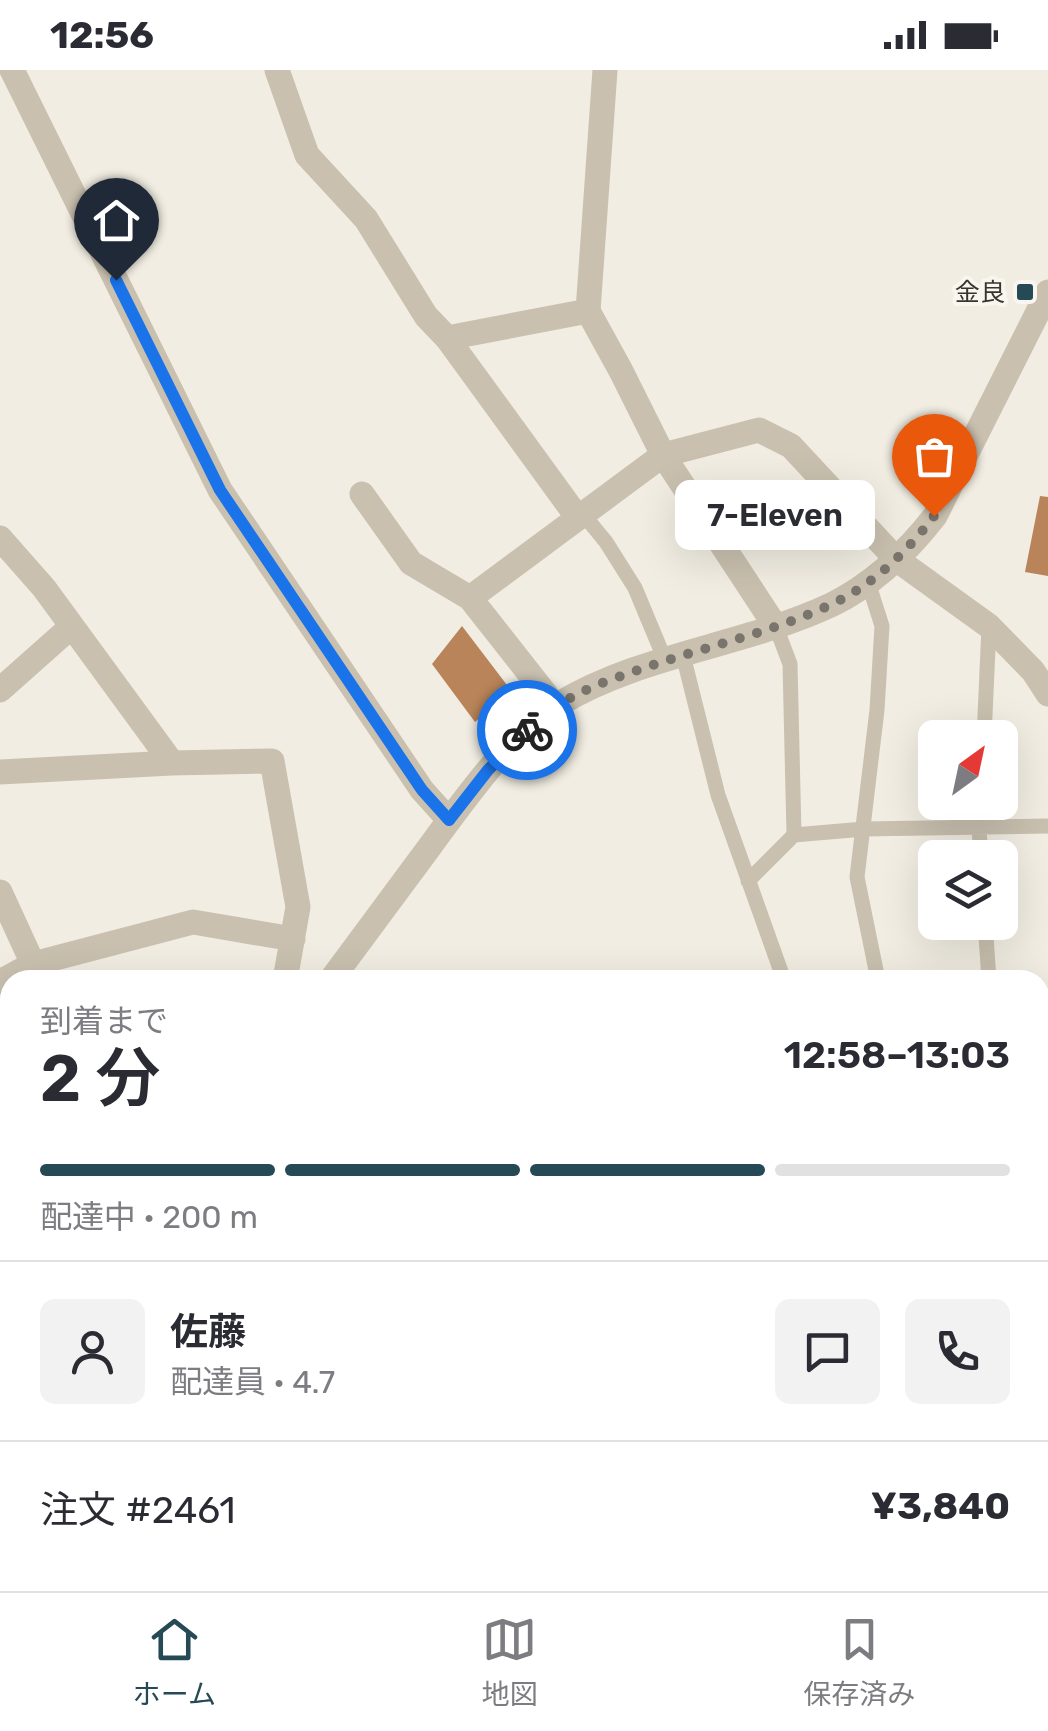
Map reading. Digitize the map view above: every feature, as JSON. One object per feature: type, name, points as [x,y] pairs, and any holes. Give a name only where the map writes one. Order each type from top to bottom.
[{"type":"street","points":[[12,70],[220,490],[422,790],[449,820]]},
{"type":"street","points":[[277,70],[307,155],[366,219],[426,316],[447,338],[581,516]]},
{"type":"street","points":[[605,70],[588,311],[663,455],[776,627]]},
{"type":"street","points":[[338,970],[488,770],[556,706],[596,684],[776,627],[833,604],[868,582],[916,540],[934,516],[1048,292]]},
{"type":"street","points":[[447,338],[588,311]]},
{"type":"street","points":[[470,598],[663,455],[759,430],[791,446],[896,559],[989,626],[1033,671],[1048,694]]},
{"type":"street","points":[[362,494],[412,564],[470,598],[556,706]]},
{"type":"street","points":[[0,538],[44,588],[172,763]]},
{"type":"street","points":[[0,690],[72,626]]},
{"type":"street","points":[[0,772],[272,762],[298,907],[287,970]]},
{"type":"street","points":[[0,892],[33,964]]},
{"type":"street","points":[[22,970],[33,964],[60,969],[194,922],[293,939]]},
{"type":"lane","points":[[581,516],[606,542],[674,658],[780,970]]},
{"type":"lane","points":[[868,582],[882,626],[877,710],[858,877],[876,970]]},
{"type":"lane","points":[[985,720],[989,626]]},
{"type":"lane","points":[[776,627],[790,664],[794,835]]},
{"type":"lane","points":[[979,820],[979,840]]},
{"type":"lane","points":[[748,880],[794,835],[864,829],[1048,826]]},
{"type":"lane","points":[[986,940],[988,970]]},
{"type":"building","points":[[1040,496],[1048,497],[1048,576],[1025,572]]},
{"type":"building","points":[[462,626],[513,693],[475,722],[432,664]]},
{"type":"way so far","points":[[527,730],[556,706],[596,684],[776,627],[833,604],[896,559],[934,516]]},
{"type":"place","name":"金良","points":[[1025,292]]},
{"type":"place","name":"7-Eleven","points":[[934,516]]},
{"type":"route","points":[[116,280],[220,490],[422,790],[449,820],[488,770],[527,730]]}]
